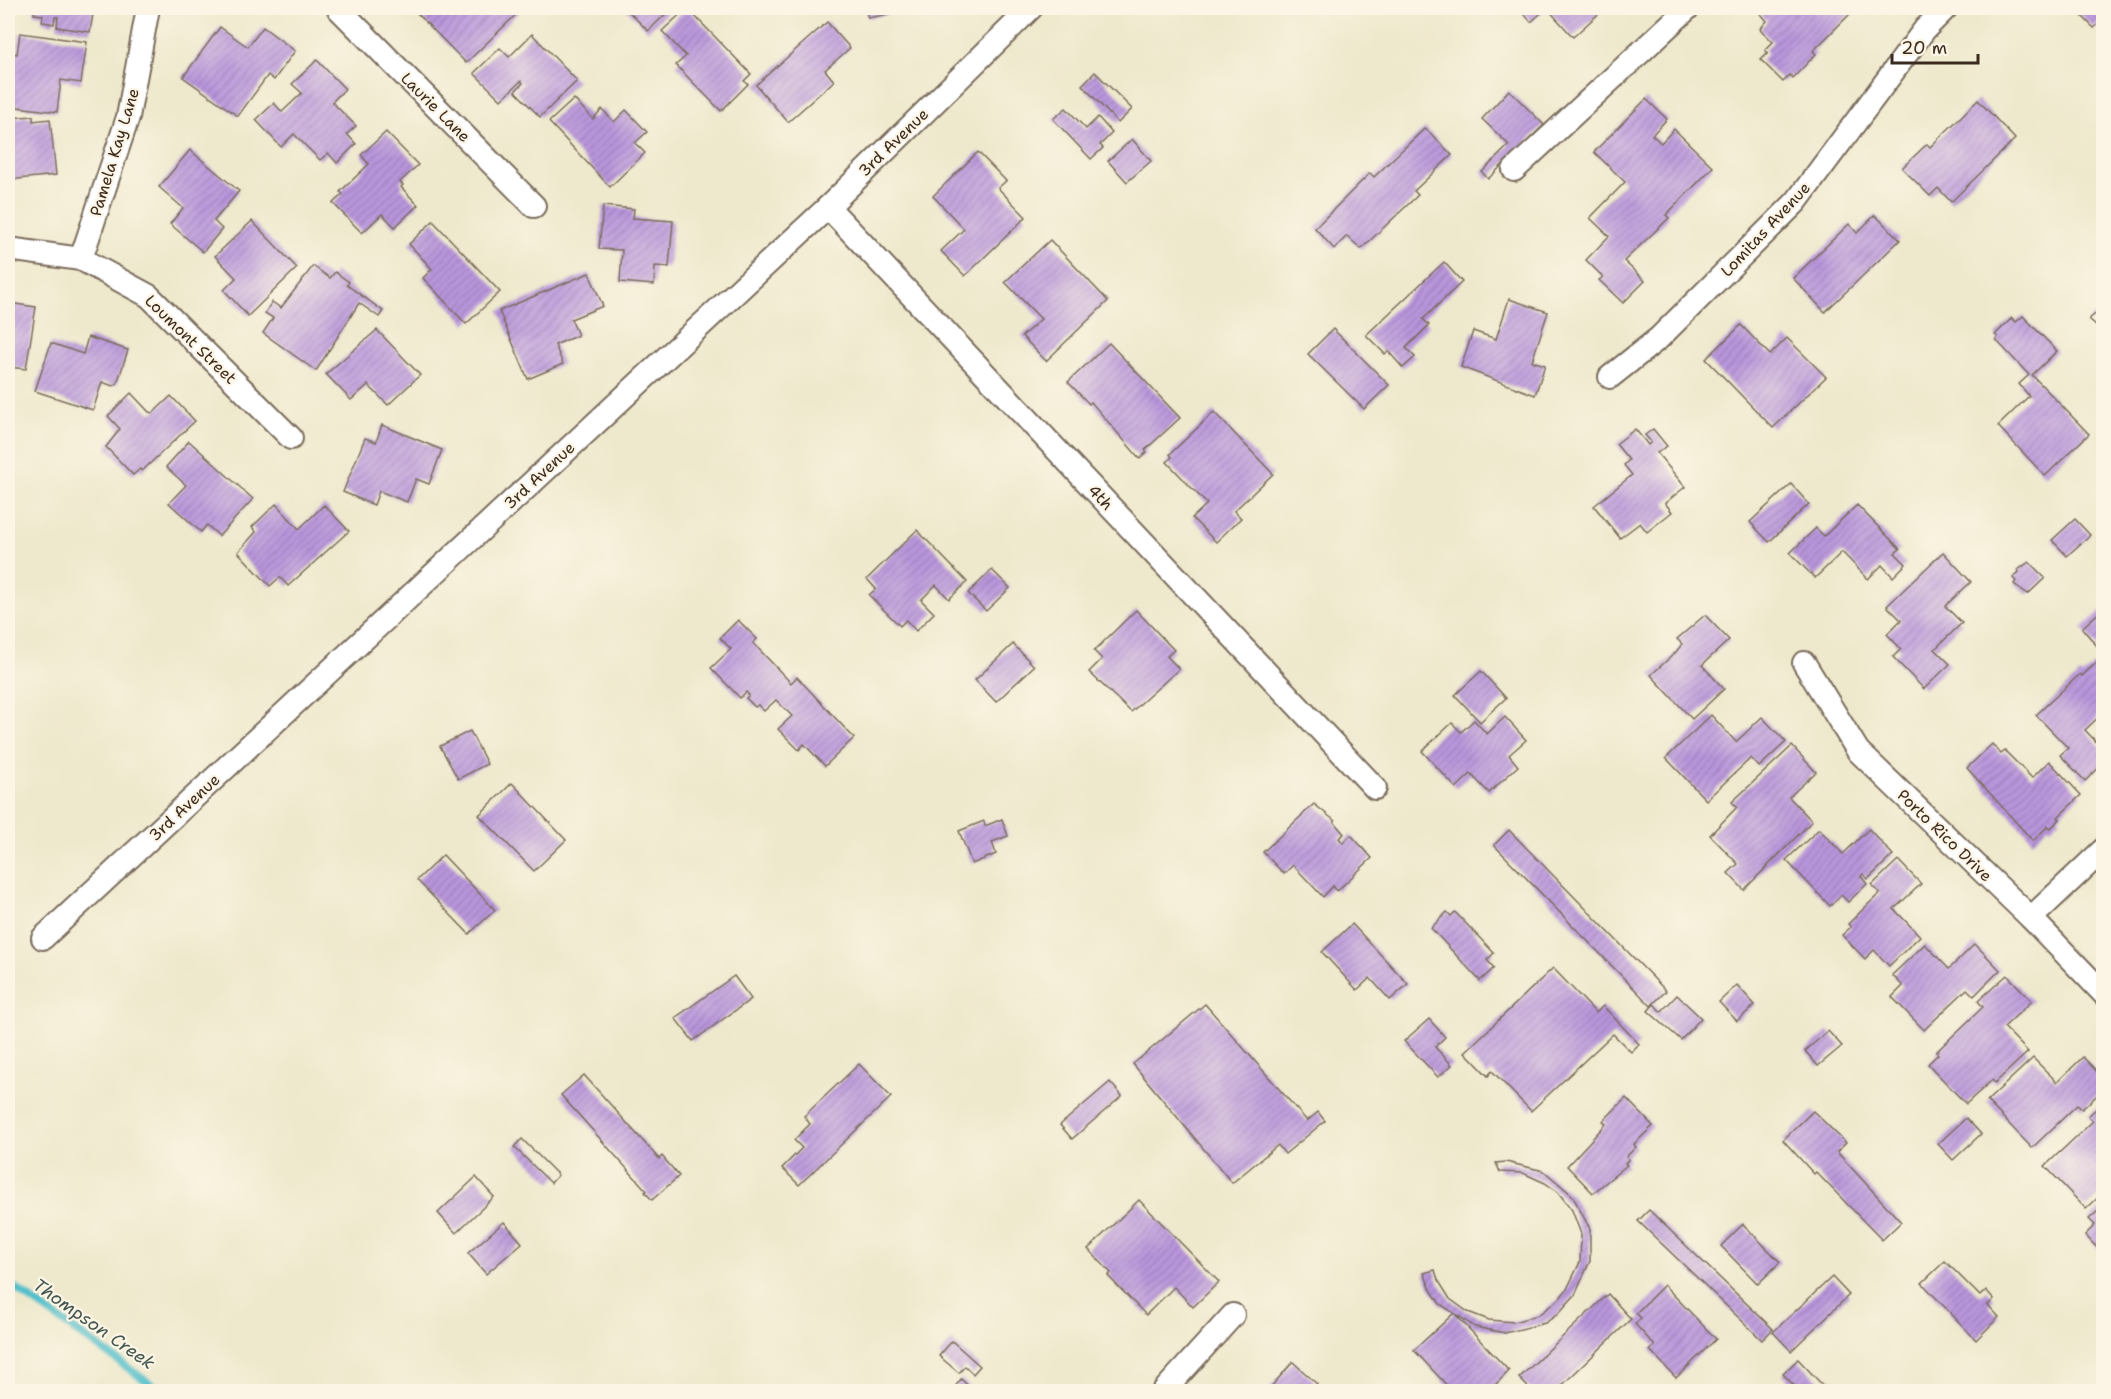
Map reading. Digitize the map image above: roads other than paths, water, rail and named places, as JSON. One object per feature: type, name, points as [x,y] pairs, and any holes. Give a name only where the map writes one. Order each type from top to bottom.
[{"type":"street","name":"Pamela Kay Lane","points":[[81,259],[128,117],[148,8]]},
{"type":"street","name":"Laurie Lane","points":[[338,8],[534,206]]},
{"type":"street","name":"3rd Avenue","points":[[43,938],[828,207],[1031,8]]},
{"type":"street","points":[[1514,170],[1688,8]]},
{"type":"street","name":"Lomitas Avenue","points":[[1610,378],[1659,338],[1796,202],[1925,28],[1946,8]]},
{"type":"street","name":"4th","points":[[828,207],[1375,788]]},
{"type":"street","name":"Loumont Street","points":[[8,249],[81,259],[149,296],[291,438]]},
{"type":"street","name":"Porto Rico Drive","points":[[1804,663],[1858,751],[2031,918],[2103,994]]},
{"type":"street","points":[[2031,918],[2103,849]]},
{"type":"street","points":[[1163,1392],[1233,1314]]},
{"type":"waterway","name":"Thompson Creek","points":[[8,1283],[162,1392]]}]
